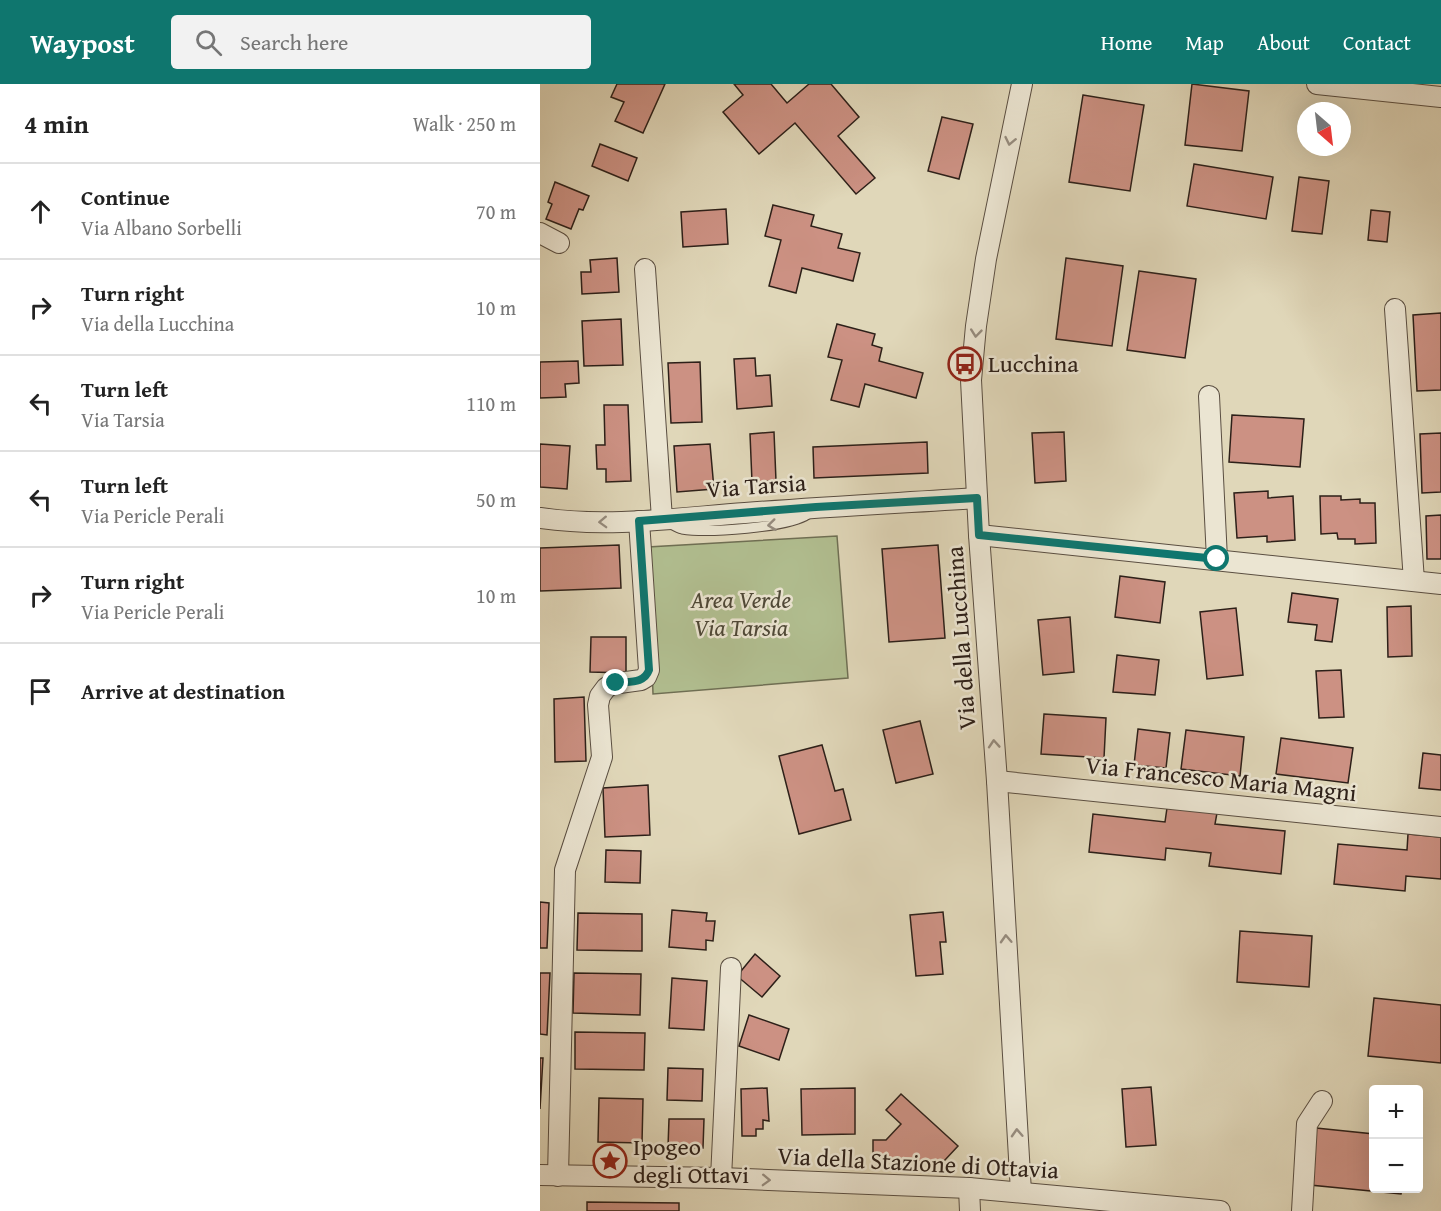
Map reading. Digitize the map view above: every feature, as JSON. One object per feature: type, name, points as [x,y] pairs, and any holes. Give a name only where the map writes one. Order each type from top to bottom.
[{"type":"street","name":"Via della Lucchina","points":[[1021,1192],[971,380],[986,259],[1022,84]]},
{"type":"street","points":[[1317,84],[1441,97]]},
{"type":"street","points":[[540,233],[559,243]]},
{"type":"street","points":[[645,269],[662,519]]},
{"type":"street","points":[[1395,309],[1414,581]]},
{"type":"street","points":[[1209,396],[1217,559]]},
{"type":"street","name":"Via Tarsia","points":[[540,518],[584,523],[639,521],[816,507],[977,498]]},
{"type":"street","points":[[549,1175],[564,870],[602,757],[598,705],[600,696],[608,687],[640,680],[647,675],[649,670],[639,521]]},
{"type":"street","points":[[979,535],[1441,584]]},
{"type":"street","name":"Via Francesco Maria Magni","points":[[997,781],[1441,827]]},
{"type":"street","points":[[721,1178],[730,968]]},
{"type":"street","points":[[1302,1211],[1307,1124],[1322,1101]]},
{"type":"street","name":"Via della Stazione di Ottavia","points":[[549,1175],[721,1178],[969,1188],[1220,1211]]},
{"type":"street","points":[[969,1188],[970,1211]]},
{"type":"green space","name":"Area Verde Via Tarsia","points":[[837,536],[848,678],[653,694],[648,547]]},
{"type":"building","points":[[617,84],[665,84],[643,133],[615,121],[624,102],[611,97]]},
{"type":"building","points":[[734,84],[771,84],[787,103],[809,84],[831,84],[859,117],[838,136],[875,178],[856,194],[795,123],[759,154],[723,112],[743,95]]},
{"type":"building","points":[[1192,84],[1249,91],[1242,151],[1185,145]]},
{"type":"building","points":[[1083,95],[1144,105],[1130,191],[1069,182]]},
{"type":"building","points":[[942,117],[973,124],[959,179],[928,171]]},
{"type":"building","points":[[600,144],[637,158],[628,181],[592,166]]},
{"type":"building","points":[[1194,164],[1273,177],[1266,219],[1187,206]]},
{"type":"building","points":[[1299,177],[1329,181],[1322,234],[1292,231]]},
{"type":"building","points":[[555,182],[589,196],[583,210],[579,209],[571,229],[546,219],[552,204],[548,202]]},
{"type":"building","points":[[773,205],[814,215],[811,226],[842,234],[838,248],[860,253],[853,281],[802,268],[796,293],[769,286],[781,240],[765,236]]},
{"type":"building","points":[[726,209],[728,244],[683,247],[681,212]]},
{"type":"building","points":[[1371,210],[1390,212],[1387,242],[1368,240]]},
{"type":"building","points":[[617,258],[619,292],[582,294],[581,272],[591,272],[590,260]]},
{"type":"building","points":[[1066,258],[1123,266],[1112,346],[1056,339]]},
{"type":"building","points":[[1139,271],[1196,279],[1185,358],[1127,350]]},
{"type":"building","points":[[1441,313],[1441,390],[1417,391],[1413,315]]},
{"type":"building","points":[[621,319],[623,365],[584,366],[582,321]]},
{"type":"building","points":[[837,324],[875,334],[872,345],[882,348],[879,361],[923,373],[916,398],[865,384],[859,407],[831,400],[842,360],[828,357]]},
{"type":"building","points":[[755,358],[756,376],[770,375],[772,406],[737,409],[734,359]]},
{"type":"building","points":[[578,361],[579,383],[565,384],[566,397],[540,398],[540,362]]},
{"type":"building","points":[[700,362],[702,422],[671,423],[668,363]]},
{"type":"building","points":[[604,405],[628,405],[631,481],[606,482],[606,469],[597,469],[596,445],[605,445]]},
{"type":"building","points":[[1232,415],[1304,419],[1300,467],[1229,462]]},
{"type":"building","points":[[774,432],[776,481],[752,482],[750,434]]},
{"type":"building","points":[[1064,432],[1066,481],[1035,483],[1032,433]]},
{"type":"building","points":[[1441,433],[1441,492],[1422,493],[1420,434]]},
{"type":"building","points":[[927,442],[928,473],[814,478],[813,447]]},
{"type":"building","points":[[540,444],[570,446],[567,489],[540,487]]},
{"type":"building","points":[[710,444],[714,489],[677,492],[674,446]]},
{"type":"building","points":[[1268,491],[1268,498],[1293,496],[1295,540],[1267,542],[1267,536],[1237,538],[1234,493]]},
{"type":"building","points":[[1320,496],[1341,496],[1341,500],[1360,499],[1360,503],[1375,503],[1376,543],[1355,544],[1355,539],[1338,539],[1337,533],[1321,534]]},
{"type":"building","points":[[1441,515],[1441,559],[1427,559],[1426,516]]},
{"type":"building","points":[[619,545],[621,588],[540,591],[540,548]]},
{"type":"building","points":[[938,545],[945,638],[889,642],[882,549]]},
{"type":"building","points":[[1120,576],[1165,582],[1160,623],[1115,617]]},
{"type":"building","points":[[1292,593],[1338,599],[1332,642],[1315,640],[1317,625],[1288,622]]},
{"type":"building","points":[[1411,606],[1412,656],[1388,657],[1387,607]]},
{"type":"building","points":[[1236,608],[1243,675],[1207,679],[1200,612]]},
{"type":"building","points":[[1070,617],[1074,672],[1043,675],[1038,620]]},
{"type":"building","points":[[591,637],[626,637],[626,673],[590,672]]},
{"type":"building","points":[[1117,655],[1159,660],[1155,695],[1113,692]]},
{"type":"building","points":[[1341,670],[1344,717],[1319,718],[1316,671]]},
{"type":"building","points":[[584,697],[586,761],[555,762],[554,699]]},
{"type":"building","points":[[1044,714],[1106,718],[1104,758],[1041,754]]},
{"type":"building","points":[[920,721],[933,774],[896,783],[883,730]]},
{"type":"building","points":[[1138,729],[1170,733],[1166,768],[1134,765]]},
{"type":"building","points":[[1186,730],[1244,737],[1240,776],[1181,769]]},
{"type":"building","points":[[1281,738],[1353,748],[1348,783],[1276,774]]},
{"type":"building","points":[[822,745],[835,791],[843,789],[851,820],[799,834],[779,756]]},
{"type":"building","points":[[1423,753],[1441,755],[1441,790],[1419,788]]},
{"type":"building","points":[[648,785],[650,835],[605,837],[603,788]]},
{"type":"building","points":[[1167,808],[1217,813],[1215,824],[1285,831],[1281,874],[1209,866],[1211,853],[1166,848],[1165,860],[1089,852],[1093,814],[1165,822]]},
{"type":"building","points":[[1408,834],[1441,837],[1441,879],[1406,876],[1405,891],[1334,884],[1338,844],[1407,850]]},
{"type":"building","points":[[606,850],[641,851],[640,883],[605,882]]},
{"type":"building","points":[[540,902],[549,903],[547,948],[540,948]]},
{"type":"building","points":[[672,910],[707,913],[706,921],[715,921],[713,941],[706,940],[706,950],[669,947]]},
{"type":"building","points":[[943,912],[946,942],[940,942],[943,974],[916,976],[910,915]]},
{"type":"building","points":[[578,913],[642,914],[642,951],[577,950]]},
{"type":"building","points":[[1240,931],[1312,936],[1309,987],[1237,982]]},
{"type":"building","points":[[755,954],[780,976],[762,997],[737,976]]},
{"type":"building","points":[[540,973],[550,973],[547,1035],[540,1034]]},
{"type":"building","points":[[574,973],[641,974],[640,1015],[573,1013]]},
{"type":"building","points":[[672,978],[707,981],[704,1030],[669,1028]]},
{"type":"building","points":[[1374,998],[1441,1005],[1441,1063],[1368,1056]]},
{"type":"building","points":[[749,1015],[789,1029],[779,1060],[739,1046]]},
{"type":"building","points":[[575,1032],[645,1033],[644,1070],[575,1069]]},
{"type":"building","points":[[540,1058],[543,1058],[540,1109]]},
{"type":"building","points":[[668,1068],[703,1069],[702,1101],[667,1100]]},
{"type":"building","points":[[1151,1087],[1156,1145],[1126,1147],[1122,1089]]},
{"type":"building","points":[[767,1088],[769,1121],[763,1120],[763,1129],[756,1129],[756,1136],[742,1136],[741,1089]]},
{"type":"building","points":[[855,1088],[855,1134],[802,1135],[801,1089]]},
{"type":"building","points":[[901,1094],[958,1146],[944,1161],[873,1160],[873,1140],[886,1140],[901,1124],[886,1110]]},
{"type":"building","points":[[599,1098],[643,1099],[642,1143],[598,1142]]},
{"type":"building","points":[[669,1119],[704,1119],[703,1148],[668,1147]]},
{"type":"building","points":[[1316,1128],[1369,1133],[1369,1191],[1310,1185]]},
{"type":"building","points":[[587,1202],[679,1203],[679,1211],[587,1211]]},
{"type":"place","name":"Lucchina","points":[[965,364]]},
{"type":"place","name":"Ipogeo degli Ottavi","points":[[610,1161]]},
{"type":"route","points":[[616,683],[638,681],[647,675],[649,670],[639,521],[816,507],[977,498],[979,535],[1217,559]]}]
